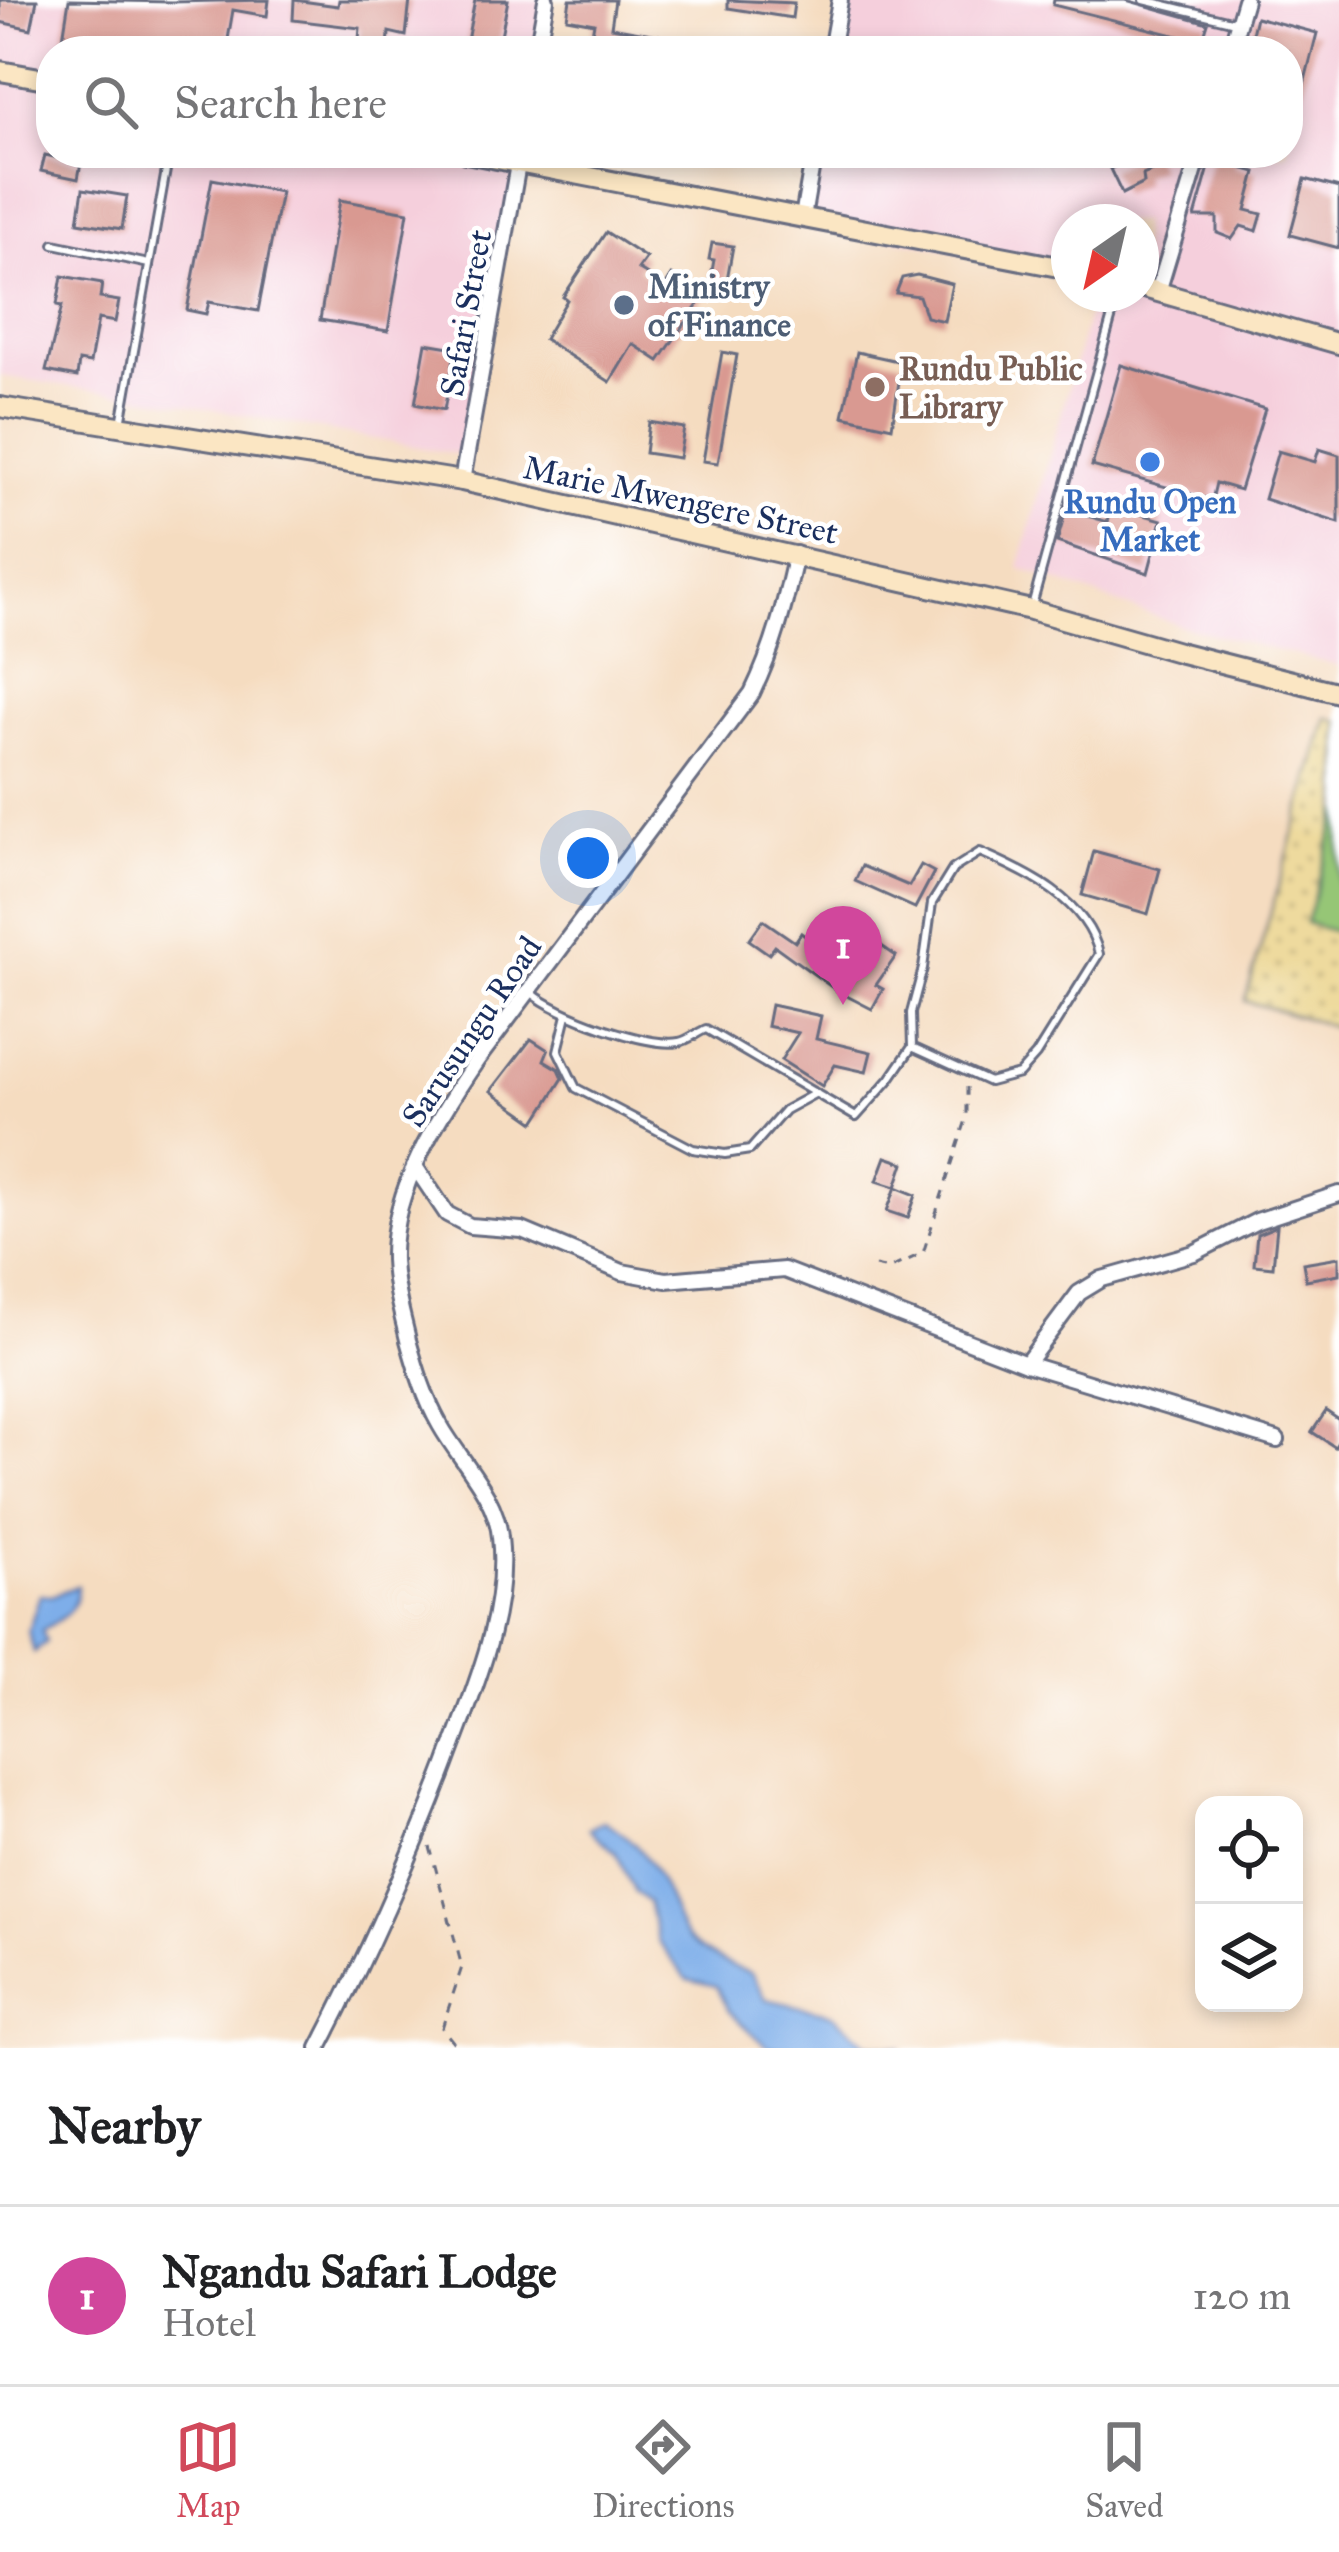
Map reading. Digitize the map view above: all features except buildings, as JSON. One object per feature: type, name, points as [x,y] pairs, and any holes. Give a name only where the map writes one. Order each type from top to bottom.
[{"type":"main road","points":[[0,71],[36,77]]},
{"type":"main road","points":[[567,168],[1051,265]]},
{"type":"main road","points":[[1159,293],[1339,344]]},
{"type":"main road","name":"Marie Mwengere Street","points":[[0,407],[462,482],[796,554],[1031,610],[1178,652],[1337,687]]},
{"type":"street","points":[[540,36],[546,0]]},
{"type":"street","points":[[834,36],[840,0]]},
{"type":"street","points":[[1234,36],[1245,0]]},
{"type":"street","name":"Safari Street","points":[[462,482],[517,168]]},
{"type":"street","points":[[803,217],[811,168]]},
{"type":"street","points":[[1159,265],[1195,168]]},
{"type":"street","name":"Sarusungu Road","points":[[319,2048],[424,1824],[492,1634],[499,1591],[500,1537],[485,1494],[430,1408],[400,1306],[393,1258],[398,1219],[442,1112],[528,989],[752,693],[770,656],[796,554]]},
{"type":"street","points":[[416,1168],[447,1214],[470,1226],[522,1230],[622,1272],[666,1280],[784,1270],[1026,1364],[1277,1440]]},
{"type":"street","points":[[1026,1364],[1079,1293],[1102,1279],[1194,1253],[1258,1221],[1339,1194]]},
{"type":"lane","points":[[1144,0],[1238,23]]},
{"type":"lane","points":[[121,428],[166,168]]},
{"type":"lane","points":[[54,244],[149,264]]},
{"type":"lane","points":[[1031,610],[1113,312]]},
{"type":"lane","points":[[528,989],[579,1021],[679,1042],[706,1028],[856,1117],[911,1047],[910,1013],[923,968],[932,903],[953,869],[980,852],[1028,872],[1094,931],[1099,954],[1019,1074],[989,1082],[911,1047]]},
{"type":"lane","points":[[567,1015],[558,1051],[576,1088],[693,1149],[724,1154],[750,1150],[785,1110],[816,1093]]},
{"type":"path","points":[[874,1266],[888,1269],[922,1253],[968,1117],[967,1073]]},
{"type":"path","points":[[424,1824],[462,1966],[442,2029],[458,2048]]},
{"type":"shaded area","points":[[0,0],[546,0],[540,36],[36,36],[36,168],[518,168],[467,456],[162,400],[0,376]]},
{"type":"shaded area","points":[[841,0],[1339,0],[1339,666],[1185,627],[1019,568],[1089,312],[1159,312],[1159,204],[1051,204],[1051,269],[518,168],[555,168],[803,216],[811,168],[1303,168],[1303,36],[835,36]]},
{"type":"sand","points":[[1327,718],[1339,721],[1339,1028],[1245,1001]]},
{"type":"green space","points":[[1339,810],[1339,933],[1306,923]]},
{"type":"water","points":[[77,1586],[71,1609],[42,1630],[46,1642],[34,1652],[28,1631],[40,1595]]},
{"type":"water","points":[[604,1821],[644,1855],[690,1941],[751,1973],[766,1999],[832,2014],[868,2044],[902,2048],[769,2048],[728,2010],[716,1986],[687,1979],[658,1942],[648,1902],[635,1892],[616,1853],[589,1829]]},
{"type":"place","name":"Ministry of Finance","points":[[624,305]]},
{"type":"place","name":"Rundu Public Library","points":[[875,387]]},
{"type":"place","name":"Rundu Open Market","points":[[1150,462]]},
{"type":"place","name":"Ngandu Safari Lodge","points":[[843,1005]]}]
